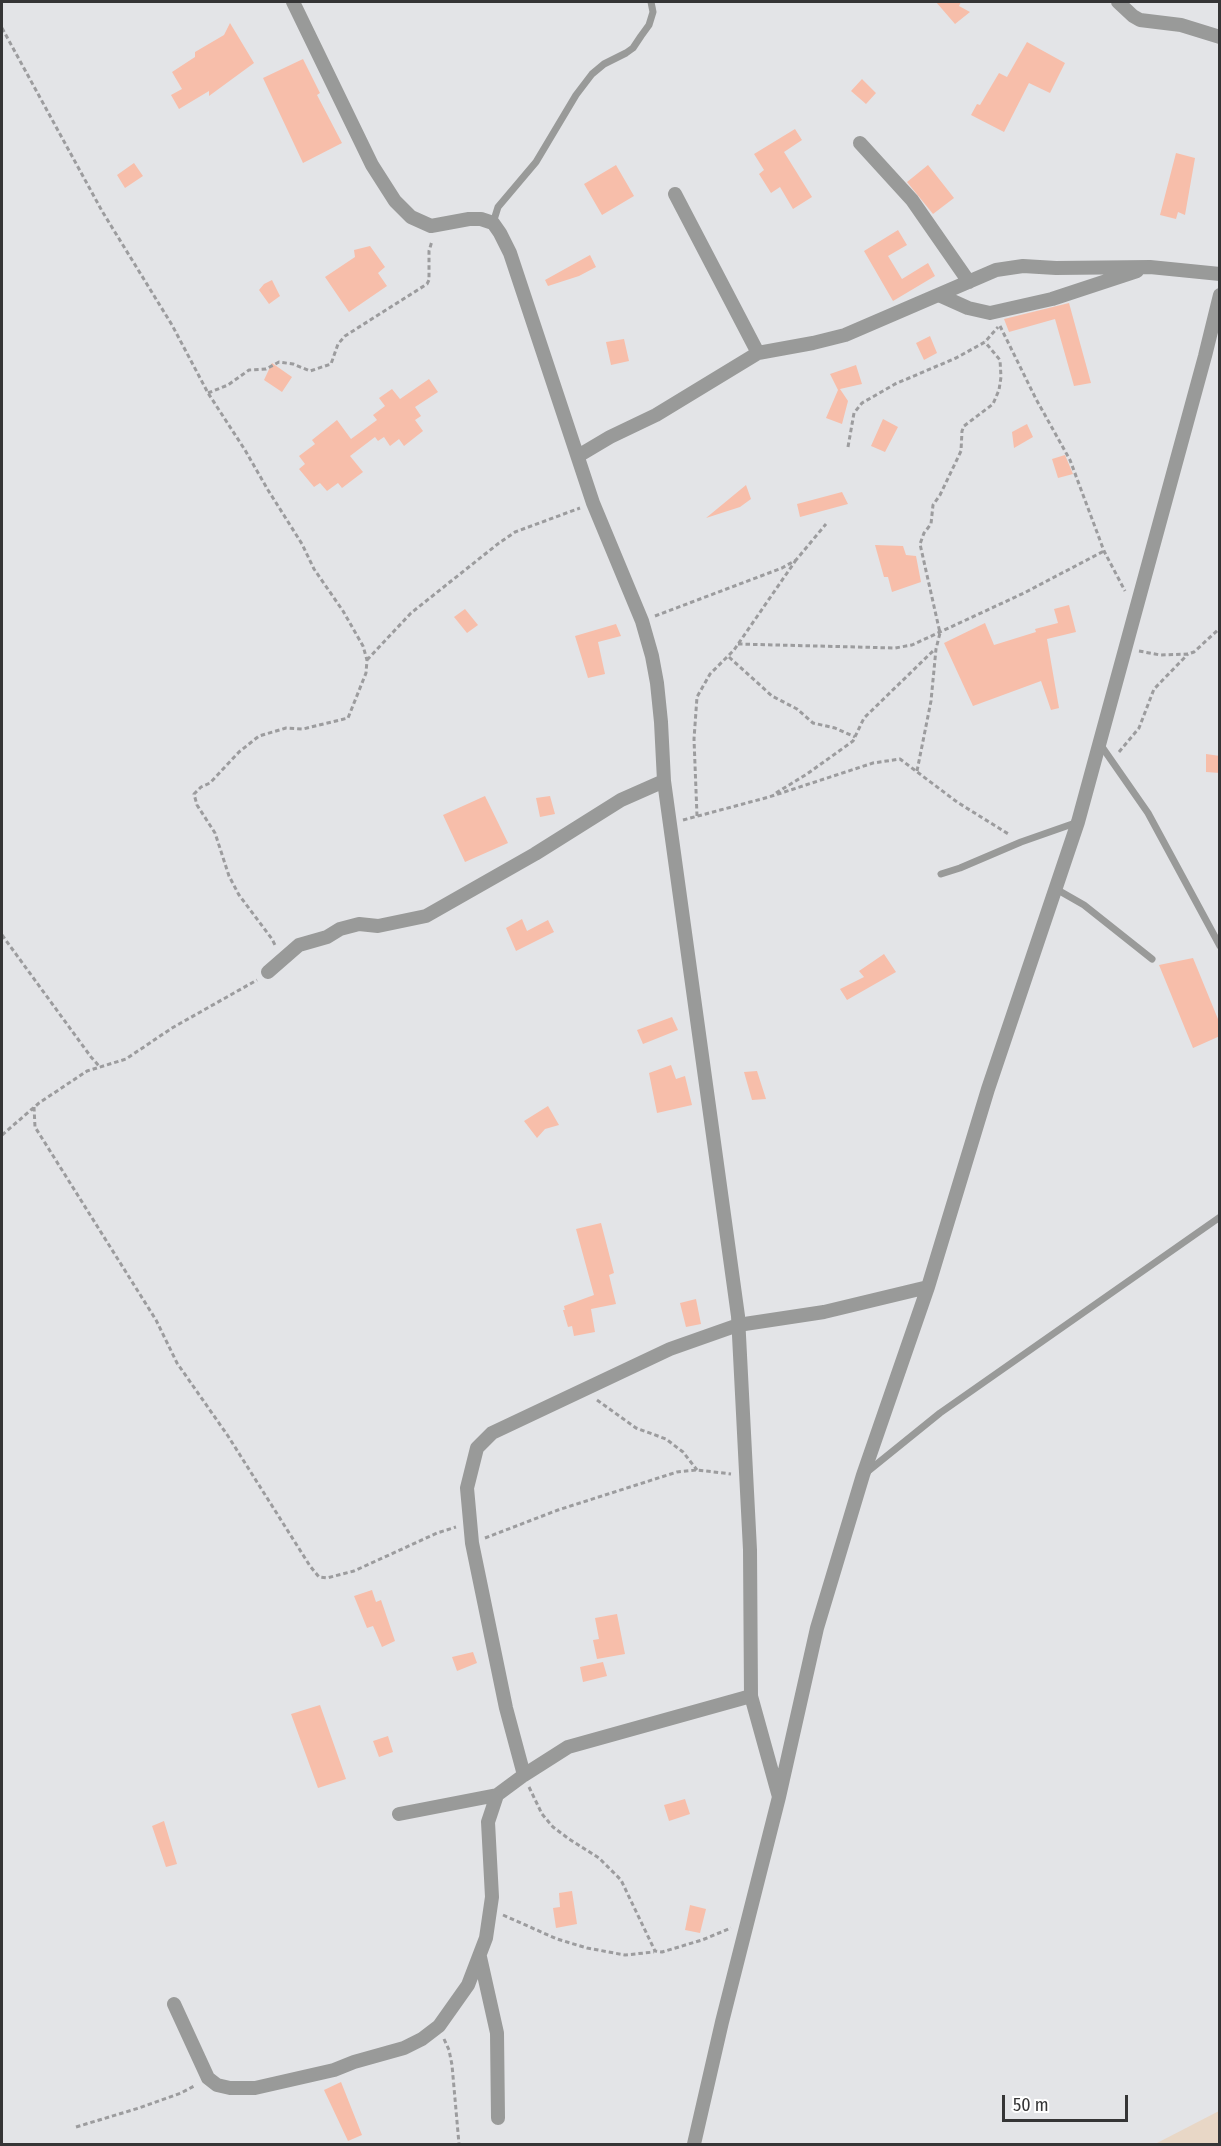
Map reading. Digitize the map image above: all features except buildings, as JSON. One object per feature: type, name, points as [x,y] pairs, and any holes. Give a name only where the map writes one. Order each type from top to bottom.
[{"type":"street","points":[[293,2],[372,165],[395,201],[411,217],[431,226],[469,219],[481,219],[493,223],[510,253],[593,503],[642,621],[657,683],[664,781],[738,1325],[750,1550],[752,1696],[779,1797]]},
{"type":"street","points":[[1118,2],[1140,20],[1181,25],[1220,37]]},
{"type":"street","points":[[860,143],[912,200],[969,282]]},
{"type":"street","points":[[675,194],[758,353]]},
{"type":"street","points":[[578,456],[610,437],[656,416],[758,353],[845,335],[996,270],[1008,267],[1150,267],[1220,274]]},
{"type":"street","points":[[939,295],[968,308],[990,313],[1052,299],[1150,267]]},
{"type":"street","points":[[694,2145],[818,1629],[863,1475],[928,1287],[988,1089],[1078,822],[1220,295]]},
{"type":"street","points":[[268,972],[299,945],[327,937],[340,929],[359,924],[378,926],[426,916],[525,860],[621,800],[664,781]]},
{"type":"street","points":[[524,1775],[506,1708],[472,1543],[467,1488],[477,1448],[492,1433],[670,1349],[738,1325],[824,1312],[928,1287]]},
{"type":"street","points":[[399,1814],[497,1795],[568,1747],[752,1696]]},
{"type":"street","points":[[174,2004],[208,2078],[217,2085],[242,2089],[334,2070],[404,2048],[422,2039],[439,2026],[468,1985],[486,1938],[491,1909],[488,1822],[497,1795]]},
{"type":"street","points":[[480,1957],[497,2033],[498,2118]]},
{"type":"lane","points":[[493,223],[498,207],[536,162],[576,95],[592,74],[604,64],[626,53],[637,42],[649,25],[652,12],[651,2]]},
{"type":"lane","points":[[1100,744],[1148,813],[1220,946]]},
{"type":"lane","points":[[941,874],[1078,822]]},
{"type":"lane","points":[[1056,889],[1084,905],[1152,959]]},
{"type":"lane","points":[[863,1475],[940,1413],[1220,1217]]},
{"type":"path","points":[[2,28],[56,130],[129,258],[172,325],[208,393],[363,646],[367,660],[366,673],[348,718],[303,729],[286,728],[259,736],[239,752],[210,783],[201,787],[194,794],[197,805],[215,833],[226,867],[239,895],[272,939],[280,960]]},
{"type":"path","points":[[208,393],[228,385],[249,370],[266,369],[279,362],[293,364],[310,372],[331,364],[338,344],[345,336],[427,284],[429,251],[436,226]]},
{"type":"path","points":[[990,313],[1070,460],[1104,551],[1136,610]]},
{"type":"path","points":[[848,447],[854,413],[862,403],[895,384],[956,358],[985,342],[999,326]]},
{"type":"path","points":[[917,771],[931,701],[936,649],[940,633],[936,625],[920,543],[931,524],[933,505],[961,452],[964,426],[993,404],[999,390],[1000,360],[985,342]]},
{"type":"path","points":[[367,660],[411,613],[499,543],[515,532],[593,503]]},
{"type":"path","points":[[697,816],[694,739],[697,697],[710,674],[729,657],[796,560],[826,524]]},
{"type":"path","points":[[738,644],[895,648],[912,645],[1024,593],[1104,551]]},
{"type":"path","points":[[642,621],[767,574],[796,560]]},
{"type":"path","points":[[1126,648],[1161,655],[1188,654],[1194,652],[1220,628]]},
{"type":"path","points":[[769,797],[851,744],[864,718],[936,649]]},
{"type":"path","points":[[1111,760],[1139,728],[1157,684],[1188,654]]},
{"type":"path","points":[[729,657],[772,696],[797,709],[813,723],[835,728],[855,737]]},
{"type":"path","points":[[670,824],[769,797],[873,763],[900,759],[957,802],[1021,842]]},
{"type":"path","points":[[2,935],[91,1057],[100,1066]]},
{"type":"path","points":[[2,1135],[34,1107],[87,1071],[126,1059],[172,1028],[234,994],[268,972]]},
{"type":"path","points":[[34,1107],[35,1127],[156,1320],[177,1363],[228,1436],[319,1577],[327,1578],[354,1571],[454,1527],[471,1528]]},
{"type":"path","points":[[584,1389],[636,1428],[666,1439],[683,1452],[697,1470]]},
{"type":"path","points":[[472,1543],[558,1510],[677,1472],[697,1470],[746,1475]]},
{"type":"path","points":[[524,1775],[547,1821],[568,1839],[599,1858],[621,1880],[656,1952]]},
{"type":"path","points":[[491,1909],[532,1929],[587,1948],[625,1955],[662,1952],[702,1940],[747,1921]]},
{"type":"path","points":[[439,2026],[449,2050],[459,2145]]},
{"type":"path","points":[[76,2127],[181,2093],[208,2078]]},
{"type":"shaded area","points":[[1219,2111],[1219,2144],[1152,2144],[1157,2143]]}]
